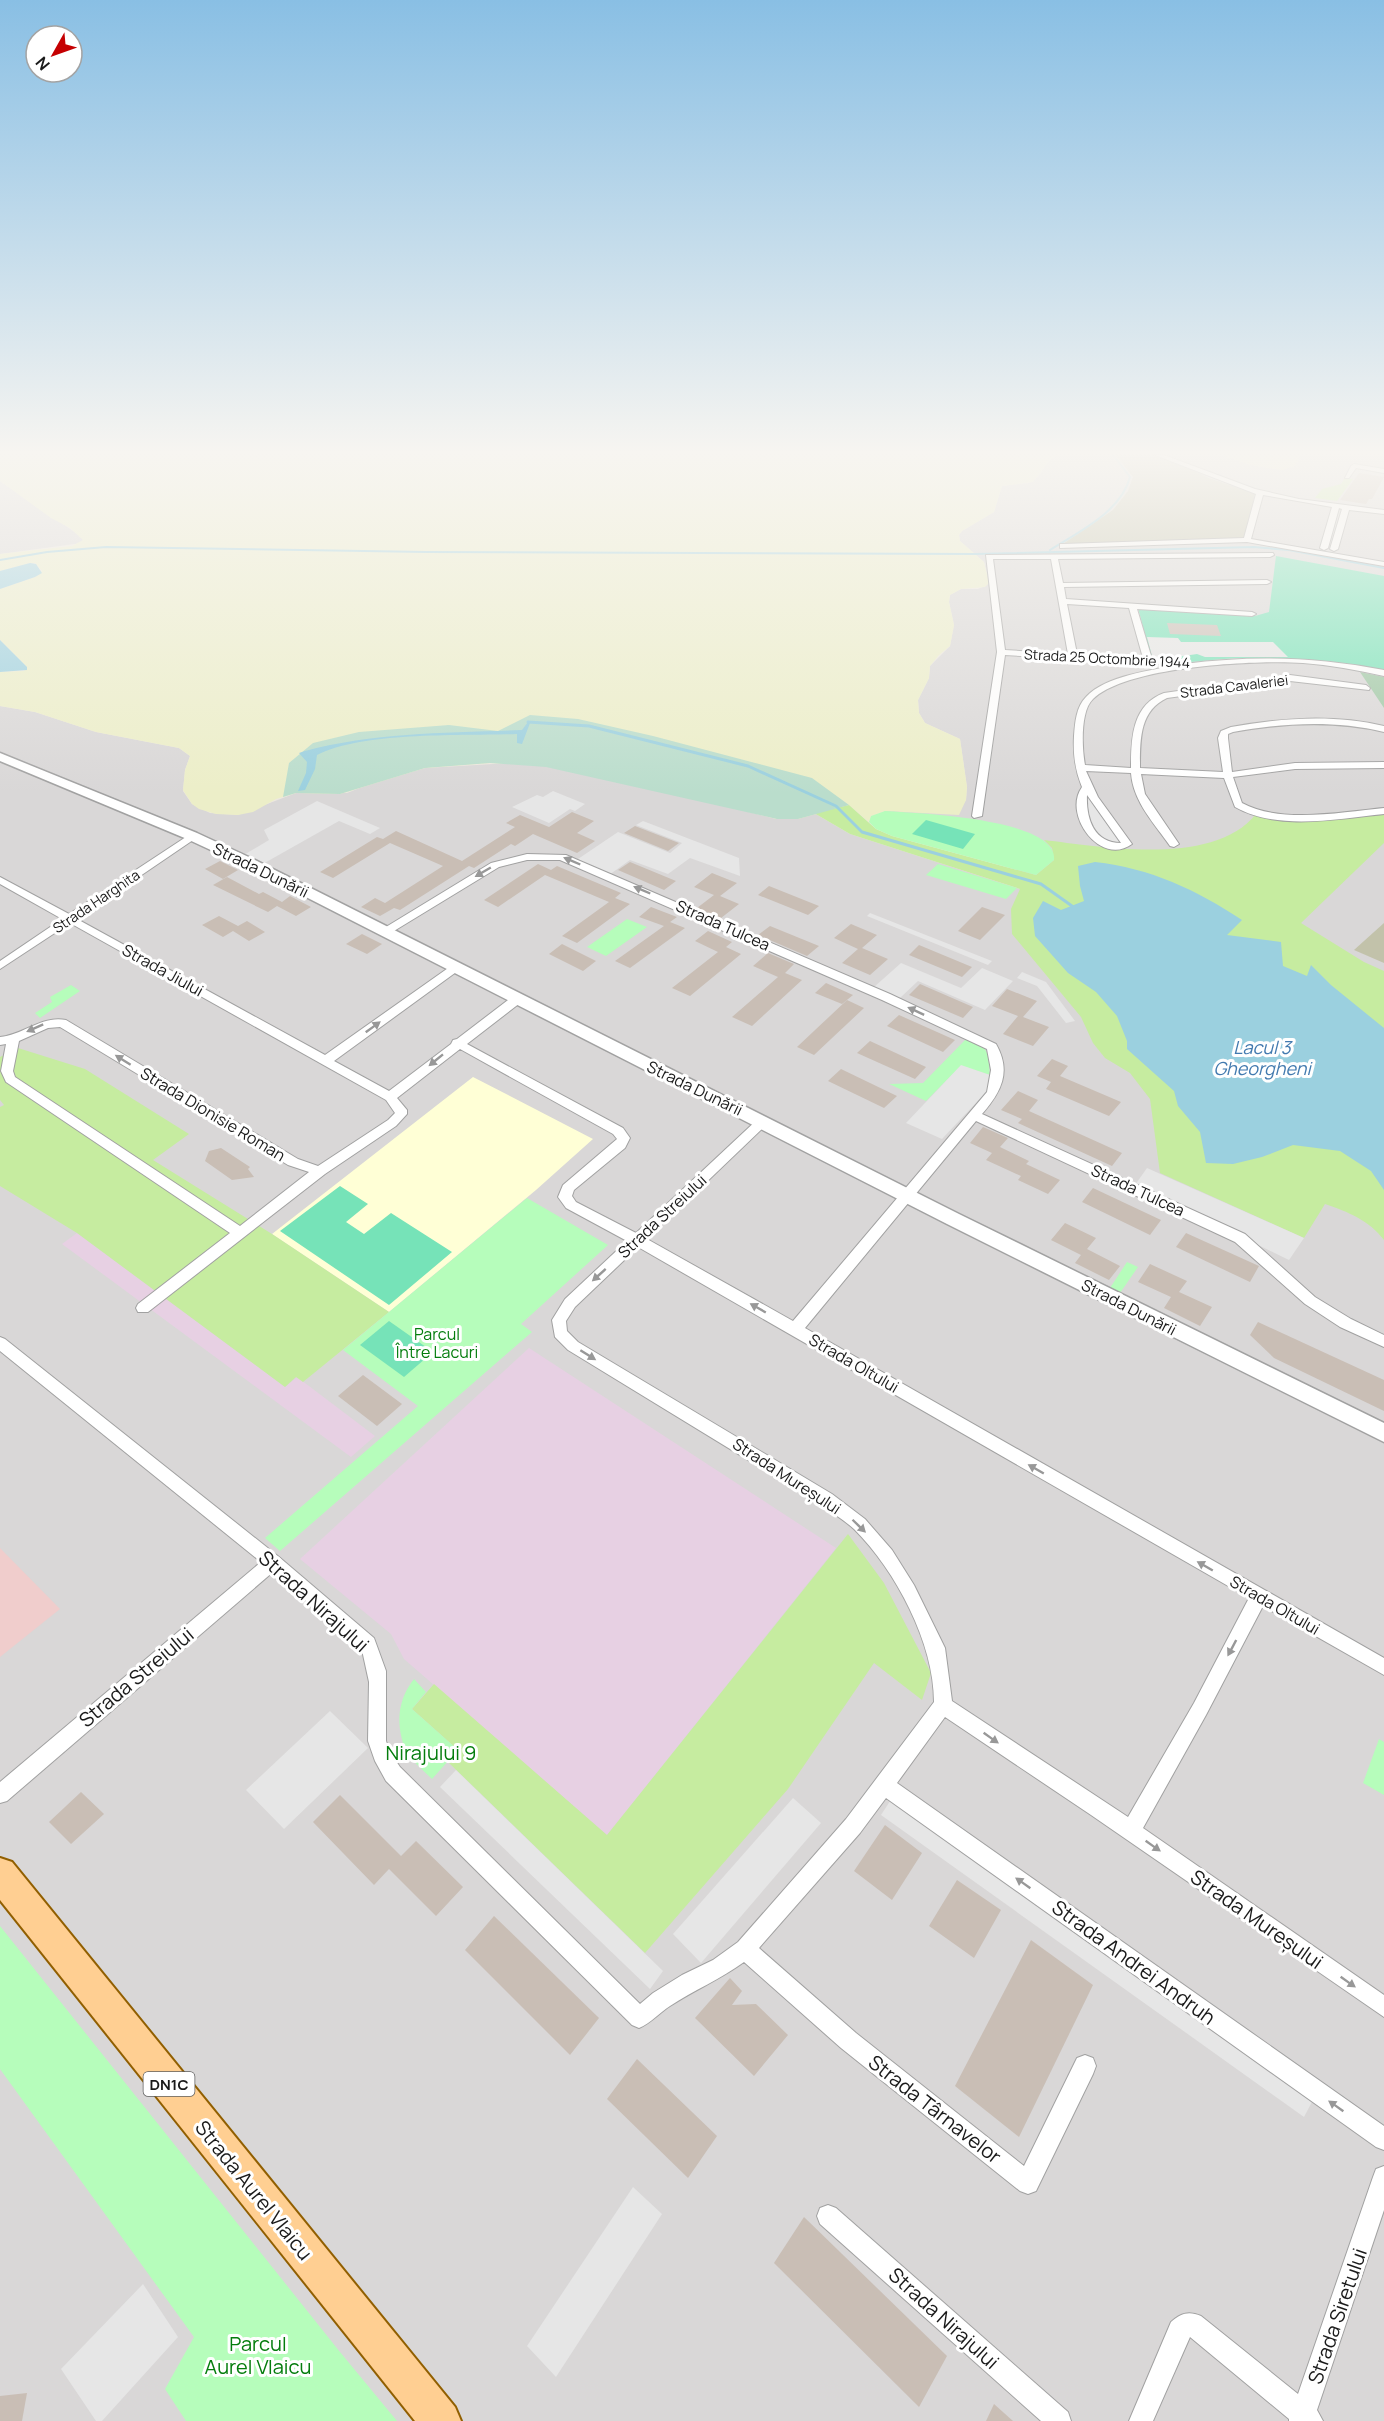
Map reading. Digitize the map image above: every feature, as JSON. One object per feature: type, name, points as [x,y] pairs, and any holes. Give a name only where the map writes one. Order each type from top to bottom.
[{"type":"main road","name":"Strada Aurel Vlaicu","points":[[0,1874],[441,2421]]},
{"type":"street","points":[[978,816],[1000,652],[990,568]]},
{"type":"street","points":[[1056,568],[1073,657]]},
{"type":"street","points":[[1060,585],[1267,582]]},
{"type":"street","points":[[1062,601],[1252,614]]},
{"type":"street","points":[[1132,605],[1148,661]]},
{"type":"street","name":"Strada 25 Octombrie 1944","points":[[1000,652],[1212,664]]},
{"type":"street","points":[[1087,787],[1082,794],[1082,817],[1100,842],[1113,846],[1127,844],[1087,787],[1080,768],[1077,739],[1083,712],[1089,698],[1124,679],[1212,664],[1293,660],[1333,663],[1384,673]]},
{"type":"street","name":"Strada Cavaleriei","points":[[1174,844],[1139,793],[1136,772],[1141,718],[1145,710],[1159,698],[1223,686],[1290,678],[1366,688]]},
{"type":"street","points":[[1384,729],[1316,721],[1231,730],[1224,733],[1223,738],[1228,775],[1238,805],[1257,814],[1286,818],[1384,811]]},
{"type":"street","name":"Strada Dunării","points":[[0,757],[192,836],[1384,1433]]},
{"type":"street","points":[[1080,768],[1228,775],[1295,766],[1384,765]]},
{"type":"street","name":"Strada Harghita","points":[[0,966],[192,836]]},
{"type":"street","name":"Strada Tulcea","points":[[385,932],[495,865],[527,857],[562,857],[711,920],[992,1047],[995,1053],[996,1083],[993,1093],[795,1329]]},
{"type":"street","name":"Strada Jiului","points":[[0,880],[390,1097]]},
{"type":"street","points":[[325,1061],[455,968]]},
{"type":"street","points":[[143,1308],[320,1171],[397,1118],[401,1110],[390,1097],[516,999]]},
{"type":"street","name":"Strada Dionisie Roman","points":[[7,1040],[43,1024],[62,1023],[292,1162],[320,1171]]},
{"type":"street","points":[[7,1040],[7,1071],[10,1079],[240,1233]]},
{"type":"street","name":"Strada Oltului","points":[[457,1043],[618,1131],[624,1138],[620,1145],[568,1188],[565,1197],[571,1205],[638,1240],[795,1329],[1384,1667]]},
{"type":"street","name":"Strada Tulcea","points":[[976,1116],[1240,1238],[1259,1252],[1288,1282],[1328,1314],[1384,1341]]},
{"type":"street","name":"Strada Streiului","points":[[564,1312],[588,1285],[763,1121]]},
{"type":"street","name":"Strada Mureșului","points":[[564,1312],[558,1326],[560,1334],[573,1346],[807,1488],[859,1524],[886,1555],[927,1627],[941,1669],[943,1705],[1131,1830],[1384,2007]]},
{"type":"street","name":"Strada Nirajului","points":[[0,1343],[273,1562],[368,1644],[376,1660],[379,1677],[376,1729],[378,1743],[383,1758],[393,1774],[639,2018],[660,2000],[720,1967],[745,1949]]},
{"type":"street","name":"Strada Streiului","points":[[0,1794],[273,1562]]},
{"type":"street","points":[[1131,1830],[1200,1709],[1259,1596]]},
{"type":"street","points":[[745,1949],[814,1873],[884,1785],[943,1705]]},
{"type":"street","name":"Strada Andrei Andruh","points":[[884,1785],[1384,2139]]},
{"type":"street","name":"Strada Târnavelor","points":[[745,1949],[778,1982],[844,2038],[1028,2183],[1085,2066]]},
{"type":"street","name":"Strada Siretului","points":[[1305,2419],[1384,2177]]},
{"type":"street","name":"Strada Nirajului","points":[[828,2216],[1059,2421]]},
{"type":"street","points":[[1141,2421],[1179,2330],[1185,2325],[1192,2324],[1305,2419]]},
{"type":"shaded area","points":[[39,568],[985,568],[989,583],[985,587],[961,589],[950,595],[949,602],[954,625],[950,646],[930,666],[929,678],[918,700],[919,713],[925,723],[960,739],[967,787],[966,800],[959,815],[885,811],[871,816],[869,822],[849,805],[798,819],[777,819],[575,766],[490,763],[425,768],[340,794],[296,793],[276,799],[253,812],[238,815],[216,814],[199,809],[192,804],[183,790],[185,770],[190,756],[179,748],[96,732],[35,712],[0,706],[0,672],[24,671],[26,666],[0,640],[0,589],[35,577],[42,571]]},
{"type":"shaded area","points":[[985,568],[1384,568],[1384,2421],[0,2421],[0,706],[35,712],[96,732],[179,748],[190,756],[185,770],[183,791],[192,804],[210,813],[238,815],[296,793],[347,793],[372,783],[425,768],[526,762],[641,784],[776,819],[798,819],[814,813],[850,834],[1020,889],[1035,876],[869,822],[885,811],[962,806],[966,800],[967,787],[960,739],[925,723],[919,713],[918,700],[929,678],[930,666],[950,646],[954,625],[949,602],[950,595],[961,589],[978,589],[987,585]]},
{"type":"shaded area","points":[[1147,637],[1178,638],[1181,642],[1273,642],[1288,657],[1205,657],[1197,654],[1177,657],[1177,660],[1160,660],[1152,656]]},
{"type":"shaded area","points":[[1360,672],[1384,677],[1384,708]]},
{"type":"shaded area","points":[[530,715],[578,719],[653,736],[812,778],[849,805],[798,819],[777,819],[546,767],[490,763],[425,768],[340,794],[296,793],[283,797],[289,763],[313,743],[359,732],[449,725],[498,731]]},
{"type":"shaded area","points":[[1087,787],[1127,844],[1106,845],[1082,817]]},
{"type":"shaded area","points":[[553,791],[585,804],[575,811],[570,809],[549,823],[512,807],[537,795],[543,797]]},
{"type":"shaded area","points":[[317,801],[380,828],[370,834],[339,821],[261,865],[242,856],[269,840],[264,830]]},
{"type":"shaded area","points":[[643,821],[739,858],[740,876],[690,858],[668,874],[630,860],[609,875],[575,861],[618,832],[670,853],[682,843],[636,825]]},
{"type":"shaded area","points":[[870,913],[992,961],[988,965],[867,916]]},
{"type":"shaded area","points":[[1384,923],[1384,963],[1354,950]]},
{"type":"shaded area","points":[[901,963],[961,988],[982,968],[1013,981],[985,1010],[918,981],[900,998],[874,987]]},
{"type":"shaded area","points":[[1022,972],[1046,982],[1075,1021],[1066,1023],[1037,986],[1017,978]]},
{"type":"shaded area","points":[[961,1065],[990,1075],[990,1088],[942,1139],[906,1123]]},
{"type":"shaded area","points":[[473,1077],[593,1139],[536,1190],[389,1312],[272,1234]]},
{"type":"shaded area","points":[[1147,1168],[1304,1238],[1289,1260],[1135,1185]]},
{"type":"shaded area","points":[[77,1233],[285,1387],[297,1377],[375,1436],[351,1457],[62,1244]]},
{"type":"shaded area","points":[[529,1348],[836,1548],[607,1835],[404,1659],[391,1634],[300,1559]]},
{"type":"shaded area","points":[[0,1548],[60,1609],[0,1657]]},
{"type":"shaded area","points":[[330,1711],[368,1748],[284,1829],[246,1790]]},
{"type":"shaded area","points":[[456,1770],[663,1971],[650,1989],[440,1787]]},
{"type":"shaded area","points":[[793,1798],[821,1823],[701,1963],[673,1934]]},
{"type":"shaded area","points":[[892,1798],[1314,2098],[1304,2117],[881,1815]]},
{"type":"shaded area","points":[[633,2187],[662,2214],[556,2377],[527,2346]]},
{"type":"shaded area","points":[[143,2284],[178,2337],[102,2421],[96,2421],[61,2369]]},
{"type":"green space","points":[[1275,568],[1341,568],[1384,576],[1384,670],[1296,659],[1242,658],[1184,662],[1162,660],[1151,657],[1138,608],[1255,616],[1269,612]]},
{"type":"green space","points":[[849,805],[876,829],[892,836],[1036,875],[1054,860],[1052,848],[1044,840],[1156,850],[1213,841],[1237,831],[1256,814],[1286,817],[1384,811],[1384,843],[1301,923],[1364,962],[1384,971],[1384,1240],[1365,1222],[1325,1204],[1304,1238],[1160,1173],[1150,1099],[1130,1073],[1105,1058],[1093,1043],[1081,1017],[1012,934],[1011,909],[1020,889],[850,834],[814,813]]},
{"type":"green space","points":[[885,811],[953,816],[1010,827],[1034,835],[1049,846],[1054,860],[1036,875],[892,836],[876,829],[869,822],[871,816]]},
{"type":"green space","points":[[926,820],[975,834],[963,849],[912,834]]},
{"type":"green space","points":[[938,864],[1017,888],[1006,899],[926,875]]},
{"type":"green space","points":[[627,919],[647,927],[606,956],[587,947]]},
{"type":"green space","points":[[71,985],[80,991],[40,1018],[35,1013],[52,1002],[50,997]]},
{"type":"green space","points":[[967,1038],[984,1048],[989,1061],[990,1075],[961,1066],[926,1101],[889,1084],[923,1083]]},
{"type":"green space","points":[[18,1048],[85,1069],[189,1134],[153,1160],[272,1234],[389,1312],[303,1382],[296,1377],[285,1387],[77,1233],[0,1186],[0,1107],[4,1105],[0,1100],[0,1057]]},
{"type":"green space","points":[[340,1186],[368,1204],[346,1222],[364,1234],[391,1213],[452,1252],[389,1305],[280,1231]]},
{"type":"green space","name":"Parcul Între Lacuri","points":[[527,1198],[608,1245],[521,1324],[532,1332],[280,1551],[265,1538],[418,1406],[343,1350]]},
{"type":"green space","points":[[1127,1262],[1138,1267],[1120,1293],[1110,1288]]},
{"type":"green space","points":[[389,1321],[433,1352],[404,1377],[360,1345]]},
{"type":"green space","points":[[848,1534],[884,1583],[931,1673],[922,1700],[874,1663],[788,1789],[645,1953],[448,1762],[458,1750],[412,1709],[434,1684],[607,1835]]},
{"type":"green space","name":"Nirajului 9","points":[[414,1679],[426,1692],[412,1709],[458,1750],[432,1779],[409,1755],[401,1737],[400,1711],[405,1695]]},
{"type":"green space","points":[[1379,1739],[1384,1742],[1384,1795],[1363,1783]]},
{"type":"green space","name":"Parcul Aurel Vlaicu","points":[[0,1926],[397,2421],[186,2421],[165,2389],[194,2337],[0,2069]]},
{"type":"water","points":[[11,568],[39,568],[42,573],[0,589],[0,571]]},
{"type":"water","points":[[0,640],[27,667],[27,670],[0,672]]},
{"type":"water","points":[[528,722],[530,723],[522,744],[517,743],[517,734],[442,735],[387,738],[337,747],[317,755],[315,769],[305,790],[298,791],[306,773],[307,762],[299,753],[305,751],[386,737],[522,730]]},
{"type":"water","name":"Lacul 3 Gheorgheni","points":[[1095,862],[1154,875],[1208,899],[1242,920],[1227,935],[1281,942],[1283,966],[1307,976],[1311,965],[1331,985],[1384,1028],[1384,1190],[1371,1171],[1340,1151],[1293,1145],[1262,1157],[1233,1164],[1206,1163],[1200,1132],[1178,1106],[1174,1091],[1127,1049],[1127,1041],[1117,1016],[1096,992],[1068,973],[1035,936],[1033,918],[1043,901],[1061,910],[1084,901],[1078,866]]},
{"type":"building","points":[[1167,623],[1217,625],[1221,636],[1170,634]]},
{"type":"building","points":[[572,812],[594,821],[577,833],[595,841],[577,853],[533,834],[515,846],[511,844],[474,868],[469,866],[400,910],[394,908],[380,916],[361,907],[375,898],[385,903],[443,866],[390,843],[333,878],[320,872],[377,837],[383,839],[396,831],[462,861],[515,827],[506,823],[520,815],[549,827]]},
{"type":"building","points":[[635,826],[679,843],[668,851],[624,833]]},
{"type":"building","points":[[220,861],[238,870],[223,879],[205,869]]},
{"type":"building","points":[[630,862],[676,881],[664,890],[618,870]]},
{"type":"building","points":[[538,864],[551,870],[557,866],[621,893],[615,898],[630,904],[577,943],[562,936],[609,902],[545,875],[498,907],[484,900]]},
{"type":"building","points":[[712,873],[737,883],[720,896],[739,904],[721,918],[697,908],[714,895],[694,887]]},
{"type":"building","points":[[227,877],[259,894],[263,892],[282,902],[290,896],[311,907],[296,916],[277,906],[268,912],[213,885]]},
{"type":"building","points":[[769,886],[819,906],[808,915],[758,895]]},
{"type":"building","points":[[651,907],[677,917],[670,922],[685,928],[630,968],[615,961],[664,926],[639,917]]},
{"type":"building","points":[[982,907],[1005,915],[980,940],[958,931]]},
{"type":"building","points":[[219,916],[238,926],[247,921],[265,932],[249,941],[233,931],[223,937],[202,925]]},
{"type":"building","points":[[851,924],[877,935],[862,948],[888,959],[870,975],[842,963],[858,949],[834,938]]},
{"type":"building","points":[[770,926],[819,946],[807,956],[758,935]]},
{"type":"building","points":[[708,931],[732,942],[726,947],[741,954],[690,996],[672,988],[718,952],[695,941]]},
{"type":"building","points":[[362,934],[382,944],[367,954],[346,944]]},
{"type":"building","points":[[562,944],[596,961],[583,971],[549,954]]},
{"type":"building","points":[[919,945],[972,967],[962,977],[909,955]]},
{"type":"building","points":[[768,953],[794,964],[785,973],[802,980],[752,1026],[732,1017],[778,977],[753,966]]},
{"type":"building","points":[[826,983],[853,995],[842,1004],[815,993]]},
{"type":"building","points":[[920,984],[973,1007],[963,1018],[909,995]]},
{"type":"building","points":[[1007,989],[1037,1001],[1023,1017],[1049,1027],[1033,1046],[1003,1034],[1018,1016],[992,1006]]},
{"type":"building","points":[[847,1000],[864,1008],[814,1055],[797,1047]]},
{"type":"building","points":[[899,1015],[955,1040],[943,1052],[887,1026]]},
{"type":"building","points":[[870,1041],[926,1067],[915,1079],[857,1053]]},
{"type":"building","points":[[1052,1059],[1068,1066],[1060,1076],[1121,1102],[1109,1116],[1046,1089],[1051,1082],[1037,1076]]},
{"type":"building","points":[[841,1069],[897,1096],[884,1108],[828,1081]]},
{"type":"building","points":[[1018,1091],[1038,1100],[1029,1111],[1122,1153],[1112,1166],[1018,1123],[1022,1119],[1001,1110]]},
{"type":"building","points":[[983,1127],[1008,1138],[1000,1147],[1029,1161],[1026,1164],[1060,1180],[1048,1194],[1018,1180],[1021,1176],[986,1160],[992,1153],[970,1143]]},
{"type":"building","points":[[221,1148],[250,1167],[248,1169],[254,1177],[232,1180],[205,1161],[209,1151]]},
{"type":"building","points":[[1093,1188],[1161,1220],[1150,1235],[1082,1202]]},
{"type":"building","points":[[1065,1223],[1096,1238],[1087,1249],[1120,1266],[1109,1280],[1075,1263],[1081,1255],[1051,1240]]},
{"type":"building","points":[[1186,1233],[1259,1266],[1250,1282],[1176,1247]]},
{"type":"building","points":[[1150,1264],[1187,1281],[1179,1292],[1212,1307],[1200,1326],[1164,1308],[1171,1297],[1138,1282]]},
{"type":"building","points":[[1258,1322],[1384,1380],[1384,1411],[1274,1358],[1250,1335]]},
{"type":"building","points":[[363,1375],[402,1404],[377,1426],[338,1396]]},
{"type":"building","points":[[81,1792],[104,1814],[71,1844],[49,1822]]},
{"type":"building","points":[[340,1795],[401,1856],[416,1841],[463,1887],[436,1916],[389,1869],[374,1885],[313,1822]]},
{"type":"building","points":[[885,1825],[922,1853],[892,1900],[854,1871]]},
{"type":"building","points":[[957,1880],[1001,1910],[974,1958],[929,1926]]},
{"type":"building","points":[[494,1916],[599,2018],[570,2055],[465,1950]]},
{"type":"building","points":[[1031,1940],[1093,1985],[1019,2137],[955,2086]]},
{"type":"building","points":[[730,1978],[742,1991],[732,2005],[756,2004],[788,2035],[754,2076],[695,2018]]},
{"type":"building","points":[[637,2059],[717,2136],[688,2178],[607,2099]]},
{"type":"building","points":[[804,2217],[947,2356],[919,2407],[774,2263]]},
{"type":"building","points":[[27,2393],[22,2421],[0,2421],[0,2396]]},
{"type":"building","points":[[994,2404],[1013,2421],[986,2421]]},
{"type":"waterway","points":[[528,722],[589,726],[748,766],[836,806],[862,832],[1041,884],[1072,906]]}]
